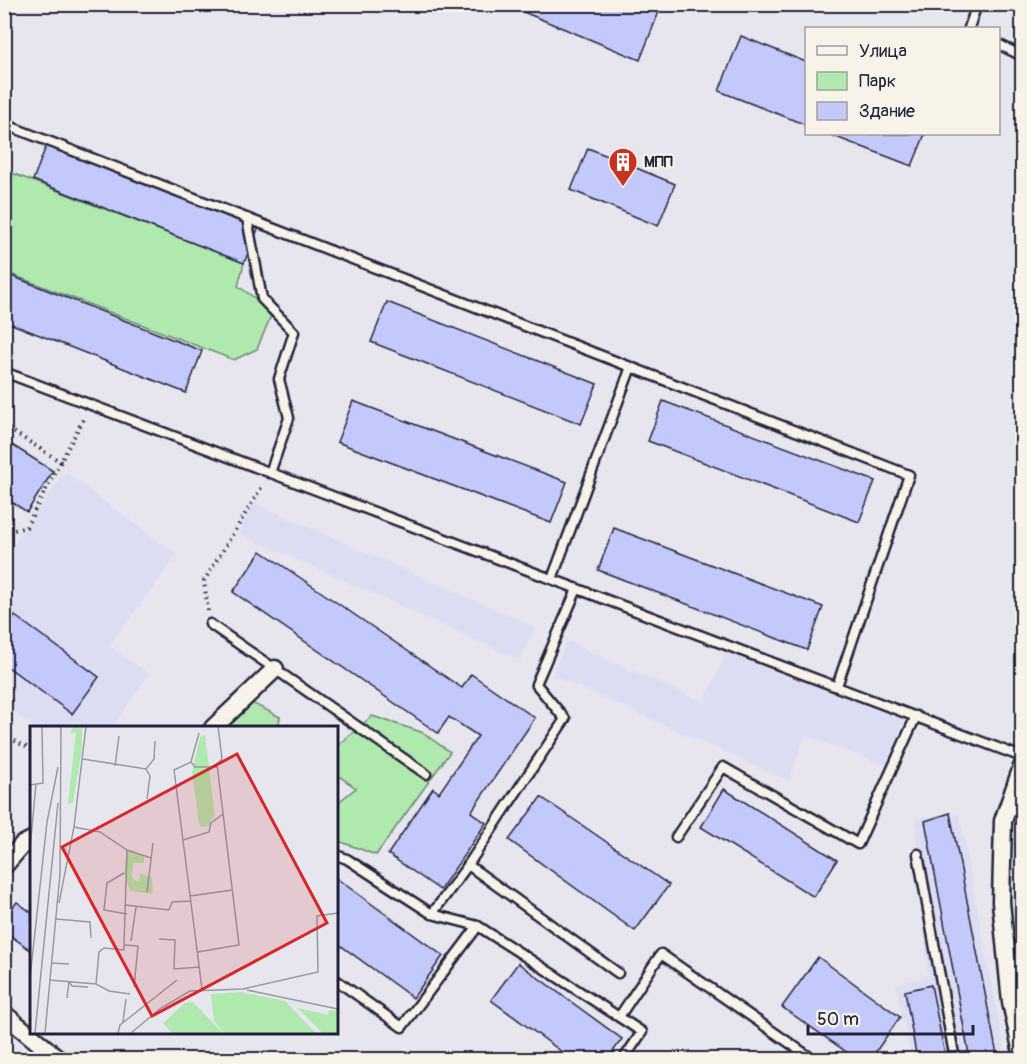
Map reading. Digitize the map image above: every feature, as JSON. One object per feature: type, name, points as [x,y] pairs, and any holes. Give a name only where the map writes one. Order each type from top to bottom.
[{"type":"street","points":[[215,726],[275,669]]},
{"type":"street","points":[[1023,767],[1003,821],[1001,902],[1011,1002],[1023,1053]]},
{"type":"street","points":[[4,866],[22,845],[30,841]]},
{"type":"street","points":[[4,1014],[60,1059]]},
{"type":"lane","points":[[969,27],[976,4]]},
{"type":"lane","points":[[1000,44],[1023,56]]},
{"type":"lane","points":[[4,135],[6,125],[909,475],[837,686]]},
{"type":"lane","points":[[247,218],[262,299],[294,332],[279,379],[289,418],[270,473]]},
{"type":"lane","points":[[552,579],[631,367]]},
{"type":"lane","points":[[4,372],[1023,757]]},
{"type":"lane","points":[[432,914],[468,865],[565,719],[536,684],[578,589]]},
{"type":"lane","points":[[210,624],[426,774]]},
{"type":"lane","points":[[676,837],[723,767],[858,844],[916,716]]},
{"type":"lane","points":[[918,855],[955,1059]]},
{"type":"lane","points":[[338,856],[347,859],[432,914],[478,926],[642,1032],[623,1059]]},
{"type":"lane","points":[[468,865],[618,973]]},
{"type":"lane","points":[[338,981],[402,1027],[478,926]]},
{"type":"lane","points":[[619,1017],[661,954],[814,1059]]},
{"type":"path","points":[[4,524],[14,530],[26,527],[91,405]]},
{"type":"path","points":[[4,426],[61,462]]},
{"type":"path","points":[[210,624],[204,581],[270,473]]},
{"type":"path","points":[[4,735],[30,749]]},
{"type":"shaded area","points":[[65,472],[178,555],[109,646],[149,674],[113,726],[32,726],[5,706],[5,556]]},
{"type":"shaded area","points":[[254,503],[535,627],[520,660],[238,533]]},
{"type":"shaded area","points":[[567,641],[704,702],[726,653],[904,720],[888,767],[805,735],[789,781],[552,675]]},
{"type":"shaded area","points":[[959,814],[1006,1059],[911,1059],[896,984],[928,976],[915,819]]},
{"type":"green space","points":[[4,170],[244,263],[238,286],[273,311],[257,349],[234,360],[5,272]]},
{"type":"green space","points":[[244,699],[280,717],[278,726],[215,726]]},
{"type":"green space","points":[[372,716],[421,732],[450,752],[376,855],[338,841],[338,802],[356,788],[338,775],[338,745]]},
{"type":"building","points":[[504,4],[662,4],[640,60]]},
{"type":"building","points":[[1015,4],[1022,4],[1022,15],[1012,11]]},
{"type":"building","points":[[741,36],[805,62],[805,125],[719,91]]},
{"type":"building","points":[[831,135],[925,135],[912,166]]},
{"type":"building","points":[[49,139],[261,222],[244,263],[33,180]]},
{"type":"building","name":"МПП","points":[[588,148],[675,184],[658,226],[571,190]]},
{"type":"building","points":[[4,273],[202,351],[186,393],[4,321]]},
{"type":"building","points":[[387,302],[597,384],[581,424],[371,342]]},
{"type":"building","points":[[353,401],[567,482],[551,523],[337,442]]},
{"type":"building","points":[[663,401],[875,481],[859,522],[648,441]]},
{"type":"building","points":[[4,440],[53,471],[27,512],[4,497]]},
{"type":"building","points":[[614,528],[823,607],[807,650],[598,570]]},
{"type":"building","points":[[261,551],[462,688],[471,674],[535,718],[471,812],[486,823],[440,890],[388,854],[433,788],[439,793],[478,736],[449,717],[438,733],[233,592]]},
{"type":"building","points":[[15,616],[99,677],[72,714],[4,664],[4,630]]},
{"type":"building","points":[[724,789],[837,860],[814,897],[701,827]]},
{"type":"building","points":[[541,797],[669,885],[635,931],[509,840]]},
{"type":"building","points":[[950,813],[998,1060],[970,1060],[925,821]]},
{"type":"building","points":[[338,879],[443,956],[413,998],[338,943]]},
{"type":"building","points":[[17,902],[30,912],[30,950],[4,931],[4,919]]},
{"type":"building","points":[[818,957],[900,1017],[870,1060],[858,1060],[782,1007]]},
{"type":"building","points":[[518,963],[622,1039],[607,1060],[573,1060],[491,1000]]},
{"type":"building","points":[[931,985],[946,1060],[917,1060],[905,991]]},
{"type":"place","name":"МПП","points":[[623,188]]}]
